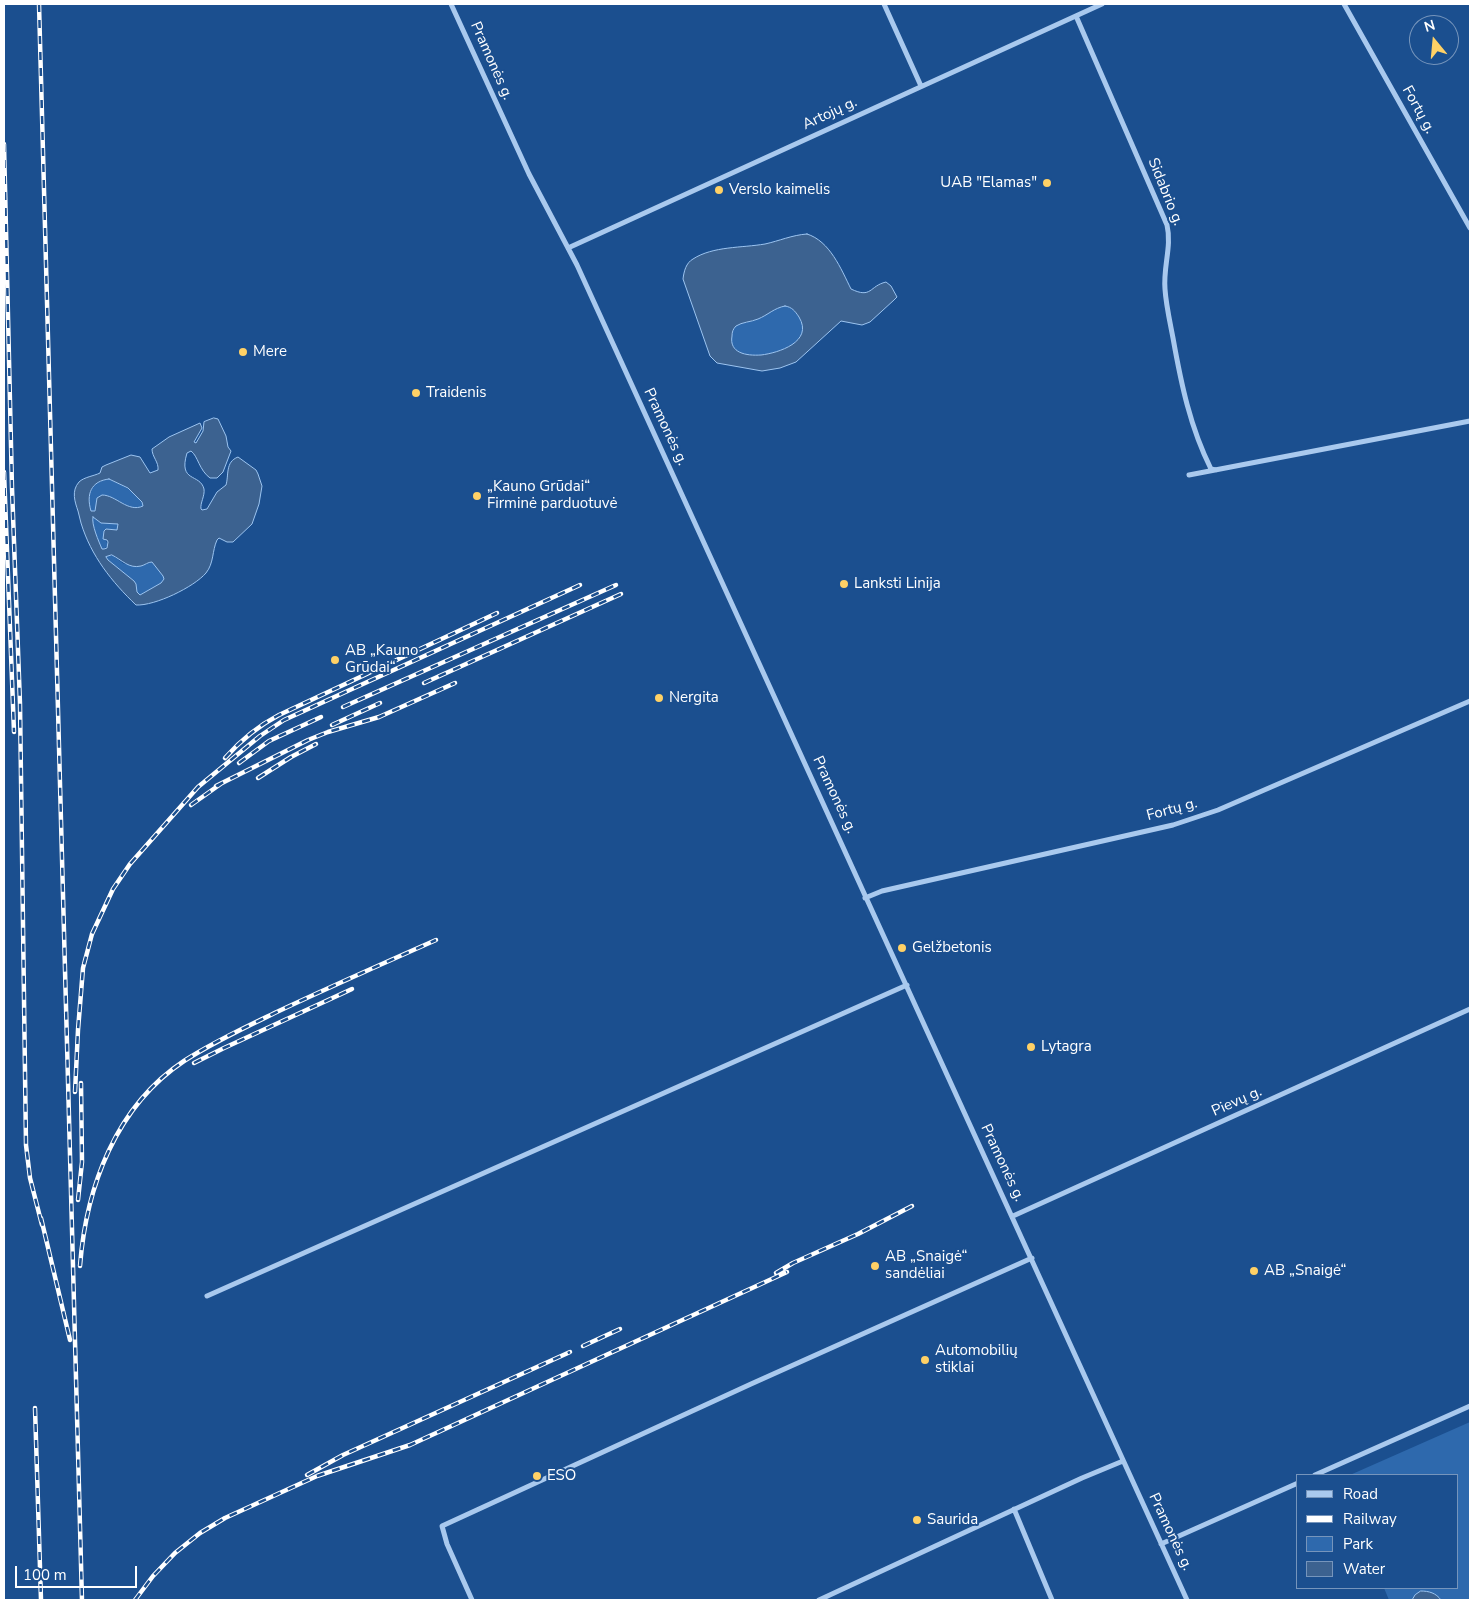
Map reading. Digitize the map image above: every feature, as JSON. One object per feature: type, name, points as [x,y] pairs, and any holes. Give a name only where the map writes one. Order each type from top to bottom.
[{"type":"street","name":"Pramonės g.","points":[[451,4],[529,174],[568,248],[865,898],[1013,1216],[1187,1600]]},
{"type":"street","points":[[884,4],[921,86]]},
{"type":"street","name":"Artojų g.","points":[[568,248],[1102,4]]},
{"type":"street","name":"Fortų g.","points":[[1344,4],[1470,228]]},
{"type":"street","name":"Sidabrio g.","points":[[1076,16],[1168,224],[1170,238],[1165,288],[1182,386],[1189,414],[1205,458],[1211,469],[1216,470]]},
{"type":"street","points":[[1189,475],[1470,421]]},
{"type":"street","name":"Fortų g.","points":[[865,898],[882,891],[1173,824],[1218,810],[1470,701]]},
{"type":"street","points":[[207,1296],[907,985]]},
{"type":"street","name":"Pievų g.","points":[[1013,1216],[1470,1009]]},
{"type":"street","points":[[472,1600],[447,1544],[442,1526],[1032,1258]]},
{"type":"street","points":[[1317,1474],[1470,1406]]},
{"type":"street","points":[[819,1600],[1123,1461]]},
{"type":"street","points":[[1161,1544],[1296,1484]]},
{"type":"street","points":[[1014,1510],[1052,1600]]},
{"type":"green space","points":[[785,306],[795,311],[803,326],[802,333],[792,345],[776,352],[761,355],[740,353],[733,347],[732,332],[736,326],[756,320]]},
{"type":"green space","points":[[109,479],[138,496],[143,506],[131,507],[106,495],[96,501],[96,508],[94,511],[91,511],[90,494],[94,486]]},
{"type":"green space","points":[[93,517],[101,523],[118,524],[117,530],[109,530],[105,539],[108,545],[104,549],[102,549],[96,533]]},
{"type":"green space","points":[[112,555],[124,564],[143,565],[153,562],[164,579],[161,583],[140,595],[137,593],[134,581],[106,557]]},
{"type":"green space","points":[[1470,1422],[1470,1600],[1389,1600],[1384,1589],[1459,1589],[1459,1474],[1352,1474]]},
{"type":"water","points":[[807,234],[828,249],[839,265],[851,289],[863,293],[886,282],[891,286],[897,297],[870,322],[862,325],[841,321],[796,362],[780,368],[762,371],[717,363],[710,356],[683,279],[687,265],[693,259],[709,252],[765,244]],"holes":[[[785,306],[791,308],[796,313],[802,326],[802,333],[792,345],[776,352],[761,355],[744,354],[736,350],[732,342],[732,333],[736,326],[758,319]]]},
{"type":"water","points":[[214,418],[218,419],[231,451],[223,472],[217,478],[210,478],[206,475],[193,453],[191,451],[187,453],[185,469],[187,473],[202,484],[204,489],[201,509],[207,509],[217,492],[226,485],[229,465],[238,457],[256,470],[262,486],[259,504],[252,524],[233,542],[227,542],[219,538],[217,540],[209,569],[193,584],[174,595],[136,605],[103,568],[90,546],[76,504],[75,489],[81,480],[100,473],[102,467],[131,455],[140,457],[150,473],[158,470],[152,449],[169,437],[200,423],[202,428],[194,442],[196,443],[203,431],[204,422]],"holes":[[[109,479],[128,488],[142,502],[143,506],[138,508],[127,506],[102,495],[97,498],[95,511],[91,511],[89,499],[91,489],[98,482]],[[93,517],[101,523],[118,524],[117,530],[106,529],[104,531],[103,539],[108,542],[107,548],[102,549],[93,524]],[[112,555],[126,564],[137,567],[152,562],[164,579],[161,583],[140,595],[137,592],[134,581],[106,557]]]},
{"type":"water","points":[[1421,1591],[1432,1593],[1441,1600],[1412,1600]]},
{"type":"railway","points":[[39,4],[82,1600]]},
{"type":"railway","points":[[4,144],[12,488],[20,704],[26,1145],[30,1178],[42,1225]]},
{"type":"railway","points":[[4,472],[14,732]]},
{"type":"railway","points":[[75,1092],[83,968],[92,934],[113,889],[130,864],[198,787],[260,736],[284,720],[580,585]]},
{"type":"railway","points":[[343,707],[616,585]]},
{"type":"railway","points":[[424,683],[621,594]]},
{"type":"railway","points":[[225,758],[250,734],[279,715],[497,613]]},
{"type":"railway","points":[[216,786],[308,740],[379,717],[455,683]]},
{"type":"railway","points":[[332,725],[380,703]]},
{"type":"railway","points":[[239,763],[269,741],[321,717]]},
{"type":"railway","points":[[258,778],[316,744]]},
{"type":"railway","points":[[191,805],[222,783]]},
{"type":"railway","points":[[80,1266],[83,1236],[89,1207],[109,1151],[123,1125],[140,1101],[160,1079],[184,1061],[232,1034],[319,992],[436,940]]},
{"type":"railway","points":[[194,1063],[352,989]]},
{"type":"railway","points":[[78,1200],[82,1162],[81,1083]]},
{"type":"railway","points":[[776,1273],[912,1206]]},
{"type":"railway","points":[[41,1218],[70,1340]]},
{"type":"railway","points":[[135,1600],[153,1576],[175,1553],[200,1533],[225,1518],[317,1476],[410,1445],[787,1272]]},
{"type":"railway","points":[[583,1346],[620,1329]]},
{"type":"railway","points":[[307,1475],[343,1455],[570,1352]]},
{"type":"railway","points":[[35,1408],[41,1600]]},
{"type":"place","name":"UAB \"Elamas\"","points":[[1047,183]]},
{"type":"place","name":"Verslo kaimelis","points":[[719,190]]},
{"type":"place","name":"Mere","points":[[243,352]]},
{"type":"place","name":"Traidenis","points":[[416,393]]},
{"type":"place","name":"„Kauno Grūdai“ Firminė parduotuvė","points":[[477,496]]},
{"type":"place","name":"Lanksti Linija","points":[[844,584]]},
{"type":"place","name":"AB „Kauno Grūdai“","points":[[335,660]]},
{"type":"place","name":"Nergita","points":[[659,698]]},
{"type":"place","name":"Gelžbetonis","points":[[902,948]]},
{"type":"place","name":"Lytagra","points":[[1031,1047]]},
{"type":"place","name":"AB „Snaigė“ sandėliai","points":[[875,1266]]},
{"type":"place","name":"AB „Snaigė“","points":[[1254,1271]]},
{"type":"place","name":"Automobilių stiklai","points":[[925,1360]]},
{"type":"place","name":"ESO","points":[[537,1476]]},
{"type":"place","name":"Saurida","points":[[917,1520]]}]
